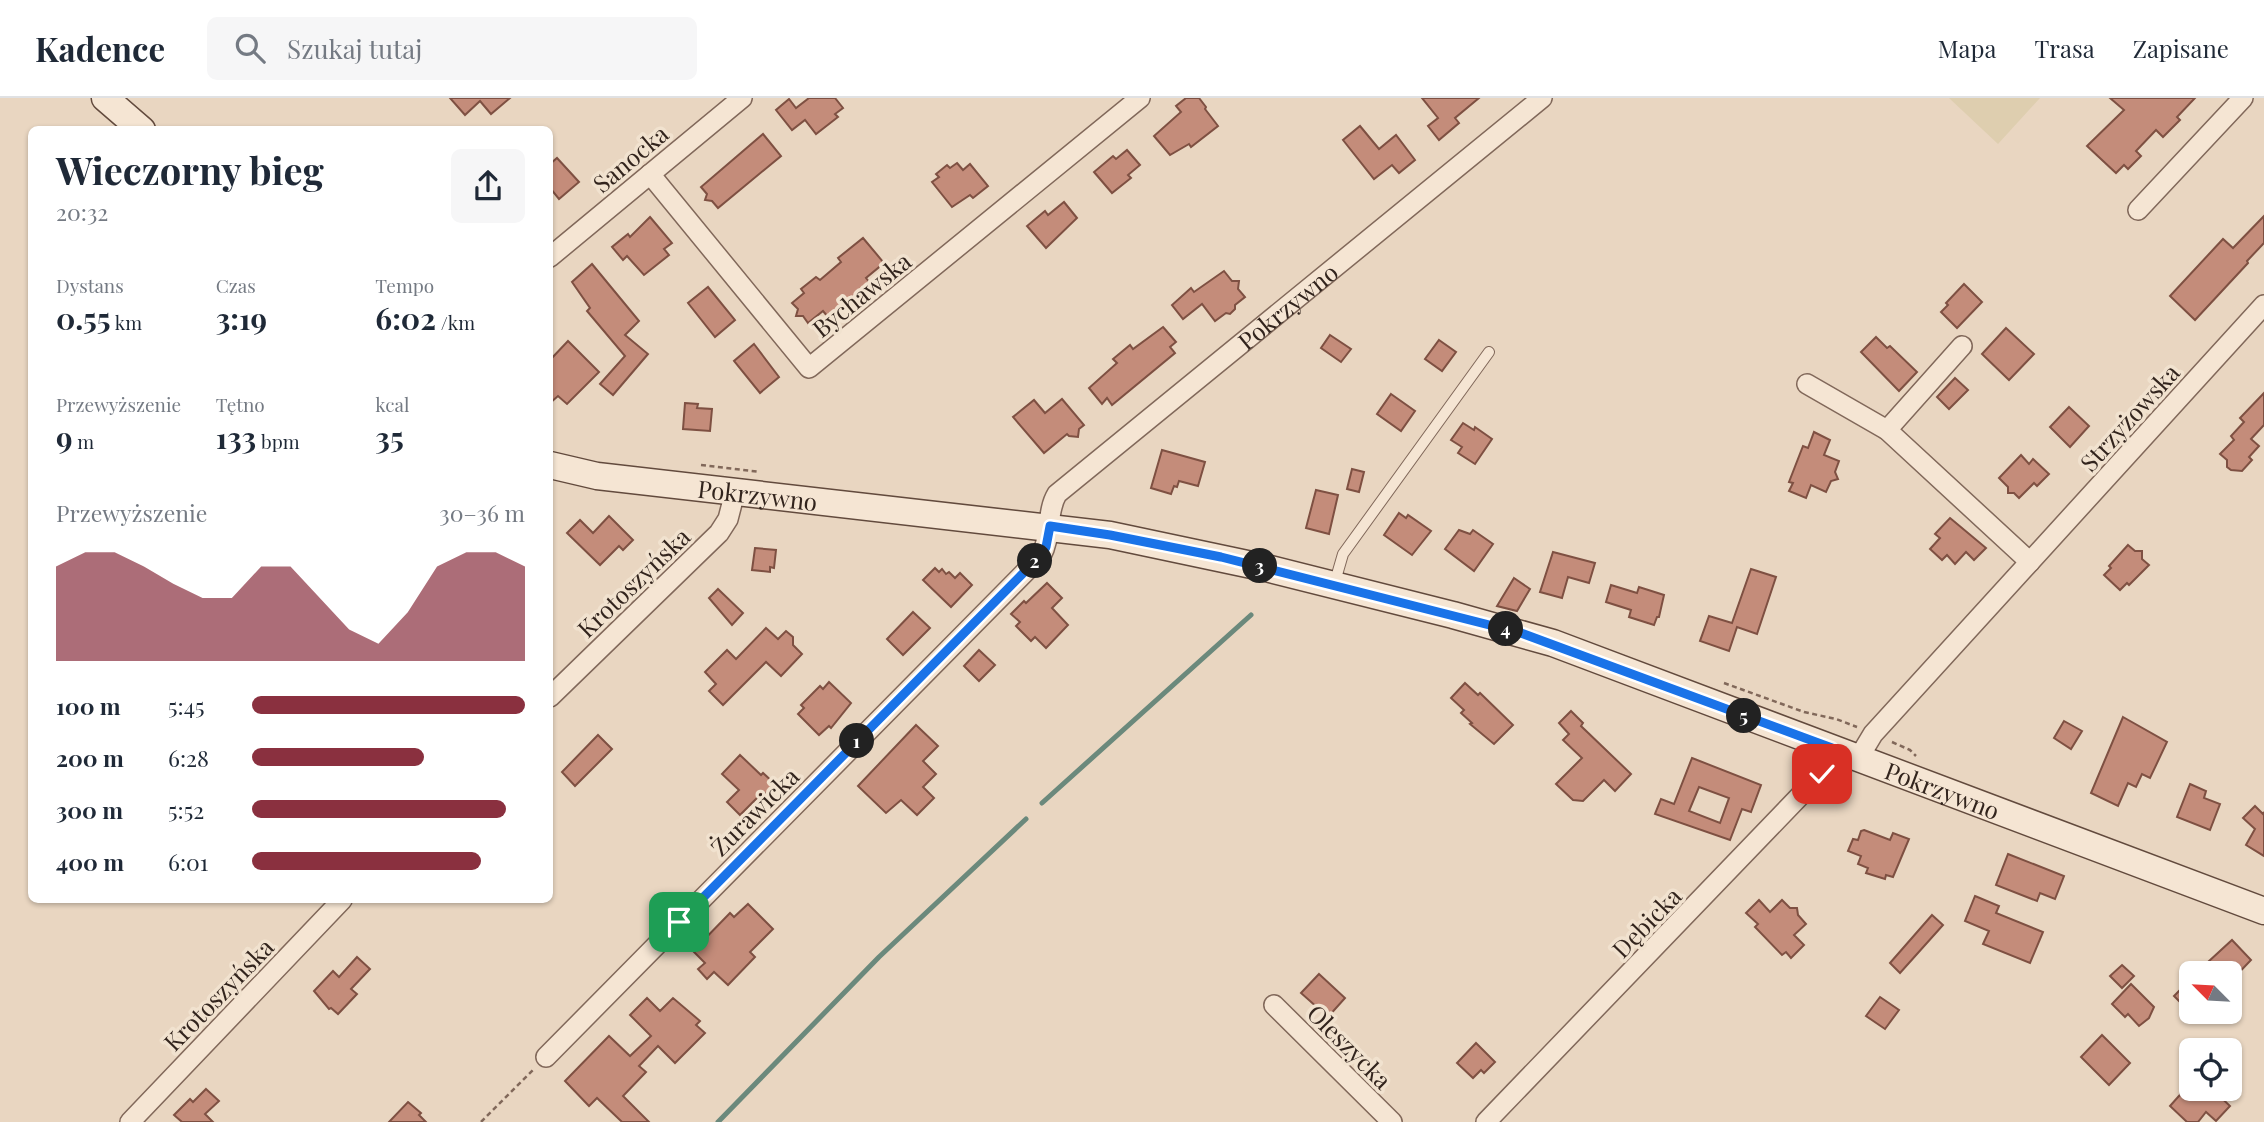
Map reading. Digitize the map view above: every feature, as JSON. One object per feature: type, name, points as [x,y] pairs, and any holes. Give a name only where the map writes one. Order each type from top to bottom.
[{"type":"street","points":[[105,98],[137,126]]},
{"type":"street","name":"Sanocka","points":[[553,255],[742,98]]},
{"type":"street","name":"Bychawska","points":[[650,174],[809,368],[1140,98]]},
{"type":"street","name":"Pokrzywno","points":[[1050,526],[1054,499],[1058,494],[1542,98]]},
{"type":"street","points":[[2138,210],[2243,98]]},
{"type":"street","name":"Strzyżowska","points":[[1858,759],[1873,734],[2264,305]]},
{"type":"street","points":[[1887,430],[1962,346]]},
{"type":"street","points":[[1807,384],[1887,430],[2030,562]]},
{"type":"street","name":"Pokrzywno","points":[[553,466],[597,476],[1050,526],[1177,547],[1453,615],[1553,643],[2264,911]]},
{"type":"street","name":"Krotoszyńska","points":[[553,694],[719,533],[728,519],[735,492]]},
{"type":"street","name":"Żurawicka","points":[[546,1057],[1041,555],[1046,547],[1050,526]]},
{"type":"street","name":"Dębicka","points":[[1486,1122],[1822,774],[1832,748]]},
{"type":"street","name":"Krotoszyńska","points":[[130,1122],[339,903]]},
{"type":"street","name":"Oleszycka","points":[[1274,1005],[1392,1122]]},
{"type":"lane","points":[[1334,586],[1343,554],[1489,352]]},
{"type":"path","points":[[481,1122],[546,1057]]},
{"type":"shaded area","points":[[1949,98],[2040,98],[1998,144]]},
{"type":"building","points":[[450,98],[510,98],[491,114],[480,101],[465,115]]},
{"type":"building","points":[[809,98],[835,98],[843,108],[835,114],[838,117],[816,134],[805,120],[792,130],[776,110],[789,99],[796,108]]},
{"type":"building","points":[[1186,98],[1199,98],[1218,126],[1191,147],[1189,144],[1170,155],[1154,136],[1181,112],[1176,106]]},
{"type":"building","points":[[1422,98],[1479,98],[1455,118],[1459,123],[1439,140],[1428,126],[1438,118]]},
{"type":"building","points":[[2110,98],[2195,98],[2177,117],[2180,120],[2163,137],[2156,130],[2136,151],[2141,156],[2128,169],[2124,165],[2116,173],[2087,146],[2124,110]]},
{"type":"building","points":[[1360,126],[1379,149],[1396,135],[1415,160],[1399,173],[1392,165],[1374,179],[1343,140]]},
{"type":"building","points":[[763,134],[781,156],[718,208],[712,201],[705,200],[707,194],[701,187]]},
{"type":"building","points":[[1127,150],[1140,165],[1128,175],[1131,178],[1112,193],[1094,172],[1113,156],[1116,159]]},
{"type":"building","points":[[557,158],[579,182],[559,199],[553,192],[553,161]]},
{"type":"building","points":[[957,163],[963,170],[970,164],[988,186],[973,198],[970,195],[952,207],[932,182],[939,177],[936,174],[947,165],[950,168]]},
{"type":"building","points":[[1064,202],[1077,218],[1046,248],[1027,226],[1045,211],[1048,215]]},
{"type":"building","points":[[2264,216],[2264,243],[2195,320],[2170,296],[2223,239],[2233,248]]},
{"type":"building","points":[[650,217],[672,243],[664,249],[669,255],[644,275],[627,256],[623,260],[612,247],[628,234],[630,237]]},
{"type":"building","points":[[863,238],[884,263],[866,278],[870,283],[828,317],[823,311],[808,323],[803,316],[796,316],[798,309],[792,303],[804,293],[801,289],[816,277],[820,280],[841,262],[838,258]]},
{"type":"building","points":[[592,264],[639,321],[625,335],[648,354],[613,395],[600,384],[625,356],[587,311],[590,308],[572,282]]},
{"type":"building","points":[[1224,271],[1232,281],[1239,281],[1238,289],[1245,297],[1235,305],[1235,309],[1215,321],[1202,304],[1183,319],[1172,305],[1191,288],[1194,292]]},
{"type":"building","points":[[1964,284],[1982,302],[1957,328],[1941,312]]},
{"type":"building","points":[[708,287],[735,320],[715,337],[688,303]]},
{"type":"building","points":[[1163,327],[1176,342],[1170,347],[1175,353],[1112,405],[1107,398],[1102,404],[1089,388],[1117,363],[1113,359],[1130,345],[1133,349]]},
{"type":"building","points":[[2006,328],[2034,354],[2009,380],[1982,354]]},
{"type":"building","points":[[1330,335],[1351,349],[1341,362],[1321,348]]},
{"type":"building","points":[[1876,337],[1887,348],[1890,346],[1917,372],[1899,391],[1861,352]]},
{"type":"building","points":[[1439,340],[1456,352],[1442,371],[1425,359]]},
{"type":"building","points":[[568,341],[599,372],[567,404],[558,396],[553,400],[553,357]]},
{"type":"building","points":[[754,344],[779,377],[760,393],[734,361]]},
{"type":"building","points":[[1955,378],[1968,390],[1949,409],[1937,397]]},
{"type":"building","points":[[2264,393],[2264,425],[2251,439],[2259,446],[2242,471],[2231,470],[2227,467],[2227,460],[2220,454],[2234,440],[2231,436],[2244,422],[2240,418]]},
{"type":"building","points":[[1391,394],[1415,411],[1401,431],[1377,414]]},
{"type":"building","points":[[1062,399],[1084,425],[1079,429],[1078,437],[1067,434],[1044,453],[1013,417],[1034,400],[1045,413]]},
{"type":"building","points":[[685,403],[698,404],[697,408],[712,409],[710,431],[683,429]]},
{"type":"building","points":[[2069,407],[2089,426],[2070,447],[2050,427]]},
{"type":"building","points":[[1463,423],[1474,430],[1475,427],[1492,439],[1475,464],[1458,453],[1462,447],[1451,440]]},
{"type":"building","points":[[1814,432],[1830,440],[1824,455],[1839,461],[1835,472],[1838,479],[1831,481],[1826,492],[1811,485],[1806,498],[1789,491],[1793,483],[1789,482],[1803,446],[1808,448]]},
{"type":"building","points":[[1162,450],[1205,462],[1198,486],[1179,481],[1171,494],[1151,488]]},
{"type":"building","points":[[2021,455],[2029,464],[2033,459],[2049,474],[2037,486],[2034,483],[2019,498],[2014,493],[2008,493],[2008,487],[1999,478]]},
{"type":"building","points":[[1352,469],[1364,472],[1359,492],[1347,489]]},
{"type":"building","points":[[1316,490],[1338,495],[1329,534],[1306,528]]},
{"type":"building","points":[[1399,513],[1406,518],[1408,515],[1431,531],[1412,555],[1384,535]]},
{"type":"building","points":[[609,516],[633,540],[623,550],[619,546],[600,565],[567,533],[580,520],[593,533]]},
{"type":"building","points":[[1950,518],[1986,548],[1974,560],[1966,552],[1955,564],[1947,555],[1942,560],[1930,549],[1940,538],[1935,534]]},
{"type":"building","points":[[1459,530],[1470,534],[1473,530],[1493,544],[1474,571],[1445,549]]},
{"type":"building","points":[[2128,545],[2135,551],[2142,551],[2142,559],[2149,565],[2120,590],[2104,575]]},
{"type":"building","points":[[755,548],[776,550],[774,568],[770,567],[770,572],[752,570]]},
{"type":"building","points":[[1553,552],[1595,563],[1589,583],[1568,577],[1562,598],[1540,592]]},
{"type":"building","points":[[935,568],[939,572],[942,569],[946,574],[949,572],[955,578],[960,573],[972,585],[951,607],[923,580]]},
{"type":"building","points":[[1751,569],[1776,577],[1757,634],[1737,627],[1729,651],[1700,641],[1709,616],[1732,623]]},
{"type":"building","points":[[1514,578],[1530,589],[1517,611],[1497,606]]},
{"type":"building","points":[[1047,583],[1062,598],[1052,608],[1068,625],[1046,648],[1035,637],[1031,641],[1016,626],[1020,622],[1011,614]]},
{"type":"building","points":[[1611,585],[1637,593],[1639,587],[1664,595],[1659,617],[1654,625],[1629,617],[1631,610],[1606,602]]},
{"type":"building","points":[[718,589],[743,613],[732,625],[709,598]]},
{"type":"building","points":[[913,612],[930,628],[903,655],[887,639]]},
{"type":"building","points":[[766,628],[778,639],[786,631],[793,637],[793,645],[802,654],[781,676],[766,662],[723,705],[709,691],[716,684],[705,672],[727,650],[736,659]]},
{"type":"building","points":[[979,650],[995,665],[979,681],[964,666]]},
{"type":"building","points":[[829,682],[851,703],[831,728],[829,726],[819,735],[798,714],[804,708],[801,705],[820,686],[823,689]]},
{"type":"building","points":[[1465,683],[1478,695],[1480,693],[1513,725],[1494,744],[1470,724],[1472,723],[1461,713],[1464,710],[1451,698]]},
{"type":"building","points":[[1571,711],[1583,723],[1581,726],[1631,774],[1615,791],[1604,780],[1583,801],[1573,800],[1556,784],[1582,758],[1563,740],[1569,734],[1559,723]]},
{"type":"building","points":[[2123,717],[2167,742],[2150,778],[2142,774],[2136,787],[2128,783],[2118,806],[2091,793]]},
{"type":"building","points":[[2064,721],[2082,731],[2071,749],[2054,738]]},
{"type":"building","points":[[916,725],[938,746],[923,761],[936,774],[923,787],[934,798],[917,815],[901,800],[886,813],[858,786]]},
{"type":"building","points":[[598,735],[612,749],[575,786],[562,772]]},
{"type":"building","points":[[740,755],[775,784],[740,815],[727,802],[739,790],[722,774]]},
{"type":"building","points":[[1692,758],[1761,785],[1751,812],[1742,809],[1730,840],[1655,814],[1661,799],[1674,804]],"holes":[[[1699,787],[1729,798],[1720,823],[1689,811]]]},
{"type":"building","points":[[2190,784],[2206,791],[2204,798],[2220,804],[2210,830],[2177,817]]},
{"type":"building","points":[[2255,806],[2263,814],[2264,812],[2264,856],[2246,845],[2255,829],[2243,818]]},
{"type":"building","points":[[1864,830],[1890,840],[1893,833],[1909,839],[1893,877],[1886,875],[1885,879],[1866,873],[1868,868],[1858,864],[1861,856],[1848,851],[1853,839],[1858,840]]},
{"type":"building","points":[[2008,854],[2064,876],[2055,899],[2040,893],[2037,901],[1996,885]]},
{"type":"building","points":[[1975,896],[1999,906],[1996,913],[2043,932],[2030,963],[1983,944],[1989,931],[1965,921]]},
{"type":"building","points":[[1759,900],[1770,912],[1782,900],[1790,908],[1797,908],[1798,915],[1806,924],[1794,935],[1804,945],[1791,958],[1786,952],[1782,955],[1755,927],[1758,924],[1746,913]]},
{"type":"building","points":[[748,904],[773,929],[750,952],[755,957],[728,985],[714,972],[707,979],[698,969],[705,963],[693,951],[730,913],[734,917]]},
{"type":"building","points":[[1932,915],[1943,925],[1900,973],[1890,963]]},
{"type":"building","points":[[2232,940],[2251,960],[2242,969],[2242,961],[2209,961]]},
{"type":"building","points":[[357,957],[370,969],[351,989],[357,994],[338,1014],[329,1009],[314,991],[333,971],[339,977]]},
{"type":"building","points":[[2122,965],[2134,976],[2122,988],[2110,976]]},
{"type":"building","points":[[1319,974],[1345,998],[1328,1017],[1301,993]]},
{"type":"building","points":[[2131,984],[2154,1007],[2149,1018],[2139,1026],[2128,1014],[2125,1017],[2112,1004]]},
{"type":"building","points":[[1880,997],[1899,1010],[1885,1029],[1866,1016]]},
{"type":"building","points":[[647,998],[660,1011],[673,998],[700,1021],[696,1025],[705,1033],[675,1063],[658,1046],[639,1066],[646,1072],[623,1096],[649,1122],[622,1122],[597,1098],[589,1106],[565,1081],[609,1036],[630,1056],[651,1036],[630,1015]]},
{"type":"building","points":[[2102,1035],[2130,1063],[2109,1085],[2081,1057]]},
{"type":"building","points":[[1476,1043],[1495,1062],[1484,1073],[1481,1070],[1473,1078],[1457,1063]]},
{"type":"building","points":[[206,1089],[219,1101],[205,1114],[213,1122],[182,1122],[174,1115],[190,1099],[193,1102]]},
{"type":"building","points":[[2179,1096],[2179,1101],[2225,1101],[2230,1106],[2216,1121],[2206,1112],[2198,1122],[2187,1122],[2170,1106]]},
{"type":"building","points":[[408,1102],[421,1113],[419,1115],[426,1122],[389,1122]]},
{"type":"waterway","points":[[1042,803],[1251,615]]},
{"type":"waterway","points":[[718,1122],[879,957],[1026,819]]},
{"type":"route","points":[[679,922],[1041,555],[1046,547],[1050,526],[1221,557],[1553,643],[1832,748],[1822,774]]}]
